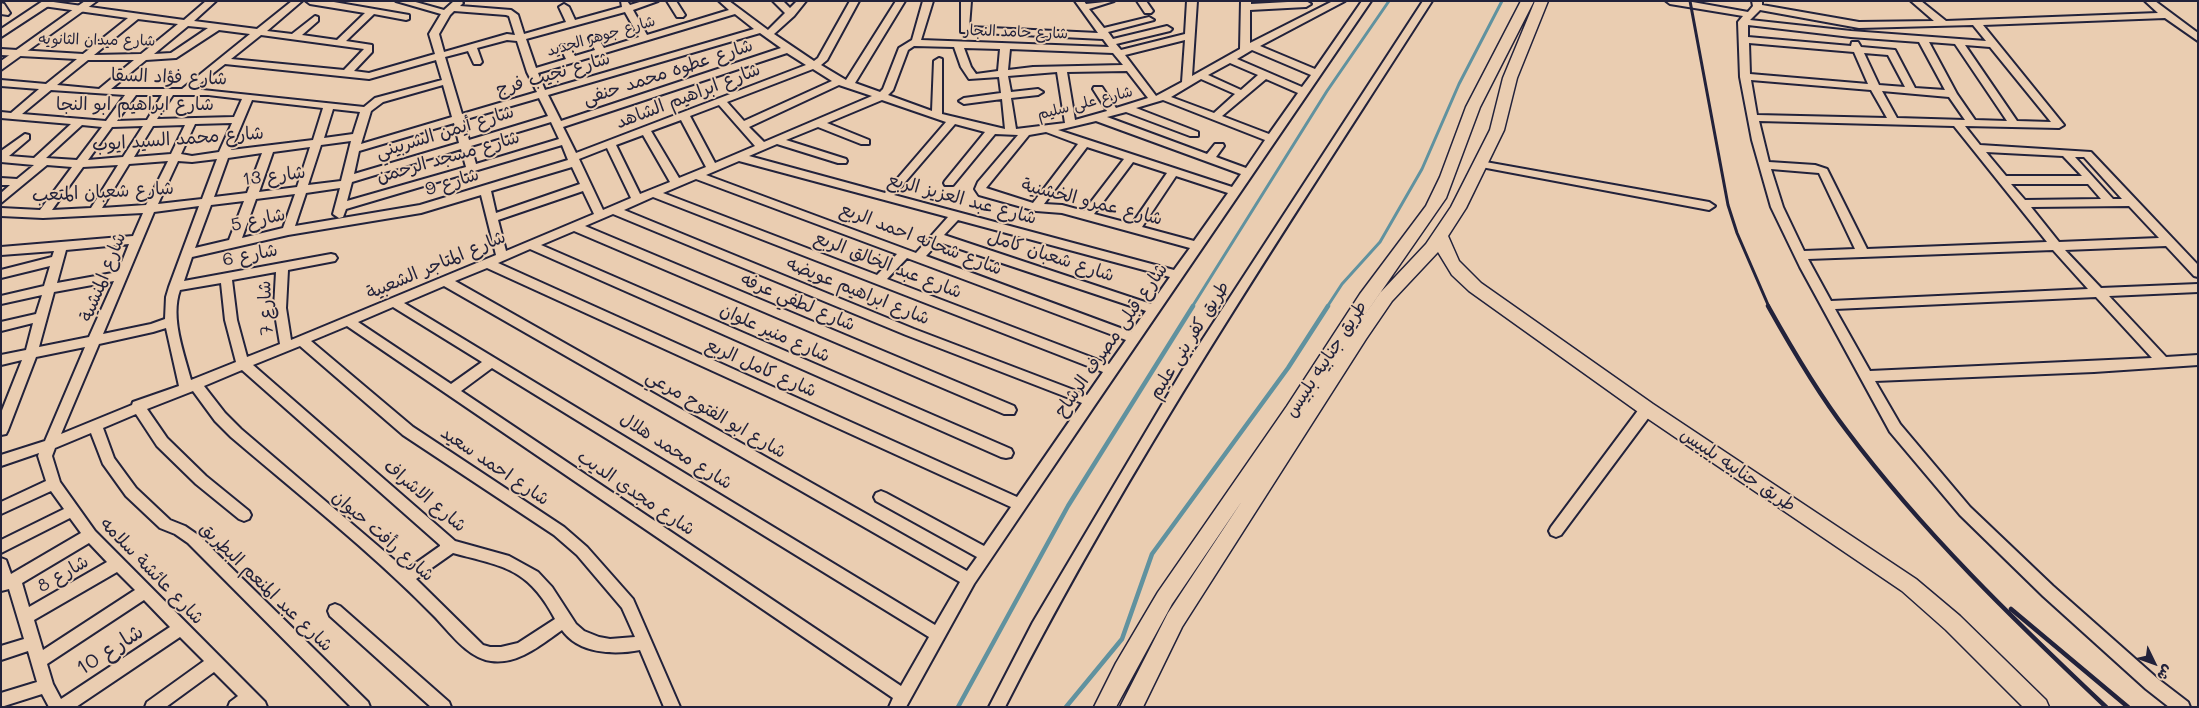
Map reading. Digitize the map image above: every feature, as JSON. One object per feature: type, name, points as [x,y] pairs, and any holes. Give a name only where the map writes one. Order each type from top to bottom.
[{"type":"main road","name":"طريق جنابيه بلبيس","points":[[1131,707],[1224,525],[1365,299],[1413,237],[1440,194],[1466,123],[1503,46],[1528,1]]},
{"type":"main road","name":"طريق جنابيه بلبيس","points":[[1105,707],[1144,634],[1386,297],[1437,242],[1497,130],[1512,72],[1542,1]]},
{"type":"main road","points":[[1466,123],[1497,130]]},
{"type":"main road","points":[[1413,237],[1419,243],[1437,242]]},
{"type":"main road","name":"طريق جنابيه بلبيس","points":[[1437,242],[1443,247],[1452,264],[1475,288],[1647,409],[1909,585],[1953,623],[2038,707]]},
{"type":"street","points":[[1,67],[92,1]]},
{"type":"street","points":[[101,92],[212,1]]},
{"type":"street","points":[[186,90],[298,1]]},
{"type":"street","points":[[310,1],[406,17]]},
{"type":"street","points":[[222,61],[346,74],[379,74],[510,37],[520,38],[572,24],[625,5],[654,1]]},
{"type":"street","points":[[671,1],[680,16]]},
{"type":"street","name":"شارع على سليم","points":[[724,1],[788,49],[844,82],[937,116],[992,130],[1011,132],[1048,130],[1071,126],[1158,98],[1187,85],[1248,48],[1341,1]]},
{"type":"street","points":[[777,1],[791,14]]},
{"type":"street","points":[[764,32],[791,14],[802,1]]},
{"type":"street","points":[[815,65],[822,60],[855,1]]},
{"type":"street","points":[[742,126],[844,82],[901,1]]},
{"type":"street","points":[[882,96],[888,90],[904,48],[914,43],[928,1]]},
{"type":"street","points":[[966,1],[964,30],[1111,43],[1190,36]]},
{"type":"street","points":[[1082,4],[1110,1]]},
{"type":"street","points":[[1111,43],[1149,16],[1141,1]]},
{"type":"street","points":[[1187,85],[1192,1]]},
{"type":"street","name":"شارع قبلى مصرف الرشاح","points":[[900,701],[969,580],[1111,370],[1366,1]]},
{"type":"street","name":"طريق كفر بنى عليم","points":[[997,707],[1038,627],[1186,374],[1428,1]]},
{"type":"street","points":[[1670,1],[1747,18],[1851,34],[1992,44]]},
{"type":"street","points":[[1915,1],[1944,24]]},
{"type":"street","points":[[2149,1],[2198,38]]},
{"type":"street","points":[[402,2],[510,13],[532,72],[600,215]]},
{"type":"street","points":[[1,34],[49,3],[80,10],[258,31],[370,48],[346,74]]},
{"type":"street","points":[[1308,18],[1306,3],[1246,4],[1248,48],[1316,74]]},
{"type":"street","points":[[1082,4],[1130,68],[1158,98],[1272,139]]},
{"type":"street","points":[[2167,15],[1978,24],[1859,25],[1758,4],[1747,18],[1744,40],[1745,78],[1764,165],[1777,208],[1800,255],[1896,428],[1965,511],[2048,591],[2152,684],[2182,707]]},
{"type":"street","points":[[625,5],[645,39]]},
{"type":"street","points":[[453,7],[434,30],[472,169]]},
{"type":"street","points":[[564,7],[572,24]]},
{"type":"street","points":[[340,42],[372,11]]},
{"type":"street","name":"شارع جوهر الجديد","points":[[532,72],[736,11]]},
{"type":"street","points":[[13,116],[135,17]]},
{"type":"street","points":[[295,36],[315,20]]},
{"type":"street","points":[[1754,118],[2059,125],[1992,44],[1978,24]]},
{"type":"street","name":"شارع ميدان الثانويه","points":[[1,52],[85,57],[144,58],[173,56],[218,26]]},
{"type":"street","points":[[1111,43],[1168,29]]},
{"type":"street","name":"شارع نجيب فرج","points":[[354,149],[764,32]]},
{"type":"street","points":[[1851,34],[1875,88],[1894,121]]},
{"type":"street","points":[[594,38],[601,52]]},
{"type":"street","points":[[1744,40],[1892,52],[1912,91]]},
{"type":"street","points":[[1923,40],[1952,94],[1972,123]]},
{"type":"street","name":"شارع حامد النجار","points":[[914,43],[1005,46],[1111,43]]},
{"type":"street","points":[[1960,43],[2014,124]]},
{"type":"street","points":[[958,44],[971,76],[1033,70],[1062,71],[1130,68]]},
{"type":"street","points":[[1005,46],[1003,73],[1011,132]]},
{"type":"street","points":[[565,47],[572,60]]},
{"type":"street","points":[[472,48],[477,62]]},
{"type":"street","name":"شارع عطوه محمد حنفى","points":[[556,122],[788,49]]},
{"type":"street","points":[[1230,59],[1304,92]]},
{"type":"street","points":[[937,116],[939,61]]},
{"type":"street","name":"شارع ابراهيم الشاهد","points":[[574,160],[610,143],[815,65]]},
{"type":"street","points":[[1062,71],[1071,126]]},
{"type":"street","points":[[1215,117],[1264,75]]},
{"type":"street","points":[[1201,76],[1243,94]]},
{"type":"street","points":[[1745,78],[1952,94]]},
{"type":"street","points":[[337,224],[357,137],[366,110],[379,100],[448,81]]},
{"type":"street","name":"شارع فؤاد السقا","points":[[1,83],[101,92],[132,93],[186,90],[366,110]]},
{"type":"street","points":[[1098,89],[1114,113]]},
{"type":"street","points":[[92,213],[170,91]]},
{"type":"street","points":[[964,100],[1038,92]]},
{"type":"street","points":[[43,214],[132,93]]},
{"type":"street","name":"شارع المتاجر الشعبية","points":[[1,461],[48,445],[138,406],[445,281],[882,96]]},
{"type":"street","points":[[190,386],[171,321],[171,304],[175,287],[223,156],[248,97]]},
{"type":"street","points":[[720,101],[762,147]]},
{"type":"street","points":[[288,231],[329,106]]},
{"type":"street","points":[[1128,109],[1194,134]]},
{"type":"street","name":"شارع ابراهيم ابو النجا","points":[[1,115],[78,123],[110,124],[191,123],[238,120]]},
{"type":"street","points":[[684,115],[712,168]]},
{"type":"street","points":[[1099,118],[1248,173]]},
{"type":"street","points":[[887,197],[953,120]]},
{"type":"street","name":"شارع أيمن الشربيني","points":[[346,182],[466,144],[556,122]]},
{"type":"street","points":[[1,199],[20,183],[78,123]]},
{"type":"street","name":"شارع المنشية","points":[[48,445],[97,338],[136,240],[173,157],[191,123]]},
{"type":"street","points":[[818,123],[865,142]]},
{"type":"street","points":[[1957,123],[2056,247],[2164,363]]},
{"type":"street","points":[[645,130],[676,183]]},
{"type":"street","points":[[949,184],[992,130]]},
{"type":"street","points":[[1048,130],[1235,192]]},
{"type":"street","name":"شارع عمرو الخشنية","points":[[1026,132],[980,189],[983,192],[1036,207],[1062,209],[1197,246]]},
{"type":"street","points":[[1,158],[25,137]]},
{"type":"street","name":"شارع محمد السيد ايوب","points":[[1,158],[40,163],[80,164],[173,157],[186,160],[268,151],[357,137]]},
{"type":"street","points":[[777,141],[842,161]]},
{"type":"street","name":"شارع مسجد الرحمن","points":[[340,207],[565,142]]},
{"type":"street","points":[[610,143],[637,200]]},
{"type":"street","points":[[1036,207],[1084,143]]},
{"type":"street","points":[[1209,159],[1219,146]]},
{"type":"street","points":[[1978,148],[2082,152],[2090,156],[2198,272]]},
{"type":"street","points":[[234,243],[268,151]]},
{"type":"street","points":[[2065,152],[2110,203]]},
{"type":"street","name":"شارع عبد العزيز الربع","points":[[738,157],[1177,275]]},
{"type":"street","points":[[1086,216],[1130,158]]},
{"type":"street","name":"شارع 9","points":[[337,224],[421,209],[574,160]]},
{"type":"street","points":[[1480,164],[1709,206]]},
{"type":"street","points":[[1764,165],[1815,168],[1823,171],[1863,253]]},
{"type":"street","points":[[1136,230],[1172,172]]},
{"type":"street","name":"شارع شحاته احمد الربع","points":[[696,175],[1134,338]]},
{"type":"street","points":[[2003,180],[2090,180]]},
{"type":"street","points":[[1,181],[20,183]]},
{"type":"street","name":"شارع 13","points":[[207,202],[302,190],[346,182]]},
{"type":"street","points":[[492,218],[586,186]]},
{"type":"street","points":[[485,190],[502,256]]},
{"type":"street","name":"شارع عبد الخالق الربع","points":[[652,194],[1111,370]]},
{"type":"street","name":"شارع شعبان المتعب","points":[[1,212],[43,214],[92,213],[150,209],[207,202]]},
{"type":"street","points":[[2022,204],[2133,202]]},
{"type":"street","name":"شارع ابراهيم عويضه","points":[[614,210],[910,332],[1090,401]]},
{"type":"street","points":[[919,257],[955,216]]},
{"type":"street","name":"شارع 5","points":[[187,254],[288,231],[337,224]]},
{"type":"street","name":"شارع لطفي عرفه","points":[[574,226],[1009,410]]},
{"type":"street","name":"شارع شعبان كامل","points":[[937,237],[1154,309]]},
{"type":"street","points":[[1,251],[136,240]]},
{"type":"street","points":[[1800,255],[2169,242]]},
{"type":"street","name":"شارع منير علوان","points":[[531,245],[1006,453]]},
{"type":"street","points":[[1,430],[31,354],[61,247]]},
{"type":"street","points":[[879,280],[906,252]]},
{"type":"street","name":"شارع 6","points":[[175,287],[331,258]]},
{"type":"street","points":[[1,274],[56,260]]},
{"type":"street","name":"شارع كامل الربع","points":[[487,263],[1020,505]]},
{"type":"street","name":"شارع 7","points":[[282,267],[280,308],[286,346]]},
{"type":"street","points":[[1,300],[121,275]]},
{"type":"street","points":[[226,277],[232,320],[243,364]]},
{"type":"street","name":"شارع ابو الفتوح مرعي","points":[[445,281],[969,580]]},
{"type":"street","points":[[1828,305],[2198,288]]},
{"type":"street","name":"شارع محمد هلال","points":[[394,302],[937,634]]},
{"type":"street","points":[[1,327],[40,317]]},
{"type":"street","points":[[1,360],[97,338],[153,328],[171,321]]},
{"type":"street","name":"شارع مجدي الديب","points":[[348,321],[452,390],[900,701]]},
{"type":"street","name":"شارع احمد سعيد","points":[[301,340],[408,430],[565,536],[582,552],[628,604],[672,707]]},
{"type":"street","points":[[1868,376],[2198,360]]},
{"type":"street","points":[[452,390],[492,361]]},
{"type":"street","name":"شارع الاشراف","points":[[243,364],[451,546],[504,561],[528,573],[553,598],[564,621],[578,636],[601,645],[617,646],[644,642]]},
{"type":"street","name":"شارع رأفت حيوان","points":[[190,386],[236,433],[406,578],[478,650],[487,655],[497,656],[519,650],[564,621]]},
{"type":"street","points":[[138,406],[162,442],[201,480],[244,515]]},
{"type":"street","points":[[1556,531],[1647,409]]},
{"type":"street","name":"شارع عبد المنعم البطريق","points":[[95,425],[108,460],[130,492],[165,524],[180,530],[193,539],[362,707]]},
{"type":"street","name":"شارع عائشة سلامه","points":[[48,445],[45,456],[54,484],[90,535],[254,702]]},
{"type":"street","points":[[1,508],[54,484]]},
{"type":"street","points":[[881,497],[986,555]]},
{"type":"street","points":[[1,547],[72,510]]},
{"type":"street","points":[[8,583],[90,535]]},
{"type":"street","points":[[406,578],[451,546]]},
{"type":"street","name":"شارع 8","points":[[25,617],[119,563]]},
{"type":"street","points":[[1,564],[25,617],[46,686],[57,707]]},
{"type":"street","points":[[38,661],[146,591]]},
{"type":"street","points":[[335,612],[442,707]]},
{"type":"street","name":"شارع 10","points":[[62,707],[181,628]]},
{"type":"street","points":[[1,653],[33,643]]},
{"type":"street","points":[[153,707],[215,662]]},
{"type":"street","points":[[1,700],[46,686]]},
{"type":"street","points":[[236,707],[254,702]]},
{"type":"waterway","points":[[1192,307],[1327,91],[1389,1]]},
{"type":"waterway","points":[[1327,307],[1342,284],[1380,242],[1422,169],[1459,84],[1502,1]]},
{"type":"waterway","points":[[958,707],[1068,506],[1193,306]]},
{"type":"waterway","points":[[1066,707],[1122,639],[1152,554],[1288,368],[1328,306]]},
{"type":"railway","points":[[1690,1],[1728,205],[1737,233],[1769,307]]},
{"type":"railway","points":[[1768,306],[1815,386],[1876,468],[1970,574],[2106,707]]},
{"type":"railway","points":[[2011,609],[2128,707]]}]
